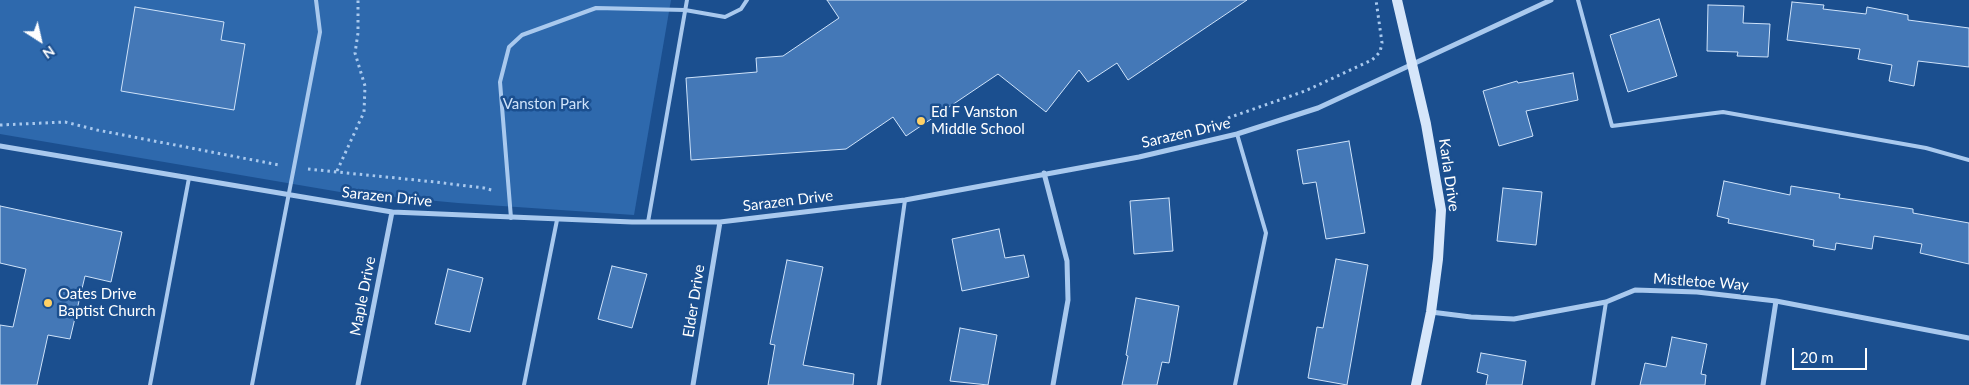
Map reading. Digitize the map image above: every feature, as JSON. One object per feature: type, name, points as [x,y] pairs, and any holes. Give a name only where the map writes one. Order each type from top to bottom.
[{"type":"street","name":"Karla Drive","points":[[1397,0],[1426,124],[1441,210],[1438,259],[1431,312],[1416,385]]},
{"type":"street","name":"Sarazen Drive","points":[[0,146],[392,212],[557,220],[720,222],[905,200],[1139,157],[1237,134],[1318,108],[1551,0]]},
{"type":"street","points":[[1044,173],[1067,262],[1068,300],[1053,385]]},
{"type":"street","name":"Maple Drive","points":[[358,385],[392,212]]},
{"type":"street","name":"Elder Drive","points":[[693,385],[720,222]]},
{"type":"street","name":"Mistletoe Way","points":[[1431,312],[1471,317],[1514,319],[1606,302],[1635,290],[1697,292],[1776,301],[1969,338]]},
{"type":"street","points":[[1763,385],[1776,301]]},
{"type":"lane","points":[[252,385],[320,32],[316,0]]},
{"type":"lane","points":[[648,222],[687,0]]},
{"type":"lane","points":[[511,218],[500,82],[509,47],[522,35],[596,8],[685,10],[725,17],[741,8],[747,0]]},
{"type":"lane","points":[[1578,0],[1612,126],[1723,112],[1926,148],[1969,160]]},
{"type":"lane","points":[[1235,385],[1266,233],[1237,134]]},
{"type":"lane","points":[[150,385],[189,178]]},
{"type":"lane","points":[[878,385],[905,200]]},
{"type":"lane","points":[[524,385],[557,220]]},
{"type":"lane","points":[[1592,385],[1606,302]]},
{"type":"path","points":[[337,172],[364,112],[364,86],[354,53],[358,33],[358,0]]},
{"type":"path","points":[[1218,121],[1305,91],[1372,60],[1380,52],[1382,43],[1376,0]]},
{"type":"green space","name":"Vanston Park","points":[[0,0],[671,0],[634,215],[458,203],[340,192],[0,134]]},
{"type":"building","points":[[827,0],[1247,0],[1128,80],[1117,63],[1088,82],[1079,70],[1046,112],[998,74],[906,136],[893,117],[846,149],[691,160],[686,78],[757,72],[756,58],[783,56],[839,18]]},
{"type":"building","points":[[1792,2],[1824,5],[1823,9],[1866,14],[1867,7],[1908,15],[1908,20],[1969,28],[1969,67],[1918,61],[1914,86],[1889,81],[1892,65],[1858,59],[1860,49],[1787,40]]},
{"type":"building","points":[[1708,5],[1744,6],[1743,23],[1770,24],[1768,57],[1737,56],[1738,52],[1707,51]]},
{"type":"building","points":[[135,7],[224,22],[221,40],[245,44],[234,110],[121,91]]},
{"type":"building","points":[[1659,19],[1677,76],[1628,92],[1610,35]]},
{"type":"building","points":[[1573,73],[1578,100],[1526,111],[1533,136],[1499,146],[1483,91],[1517,81],[1518,83]]},
{"type":"building","points":[[1349,141],[1365,233],[1326,239],[1316,182],[1303,184],[1297,150]]},
{"type":"building","points":[[1724,181],[1790,195],[1791,186],[1840,194],[1839,198],[1913,209],[1913,213],[1969,223],[1969,264],[1920,253],[1922,244],[1874,236],[1872,249],[1836,243],[1835,250],[1813,246],[1814,240],[1728,223],[1729,219],[1717,216]]},
{"type":"building","points":[[1503,188],[1542,192],[1536,245],[1497,241]]},
{"type":"building","points":[[1169,198],[1173,251],[1134,254],[1130,201]]},
{"type":"building","name":"Oates Drive Baptist Church","points":[[0,206],[122,232],[111,282],[85,276],[70,339],[48,335],[37,385],[0,385],[0,325],[13,327],[26,269],[0,263]]},
{"type":"building","points":[[999,229],[1005,258],[1024,255],[1029,277],[962,291],[952,239]]},
{"type":"building","points":[[1336,259],[1368,265],[1347,385],[1308,378],[1317,327],[1323,328]]},
{"type":"building","points":[[787,260],[823,267],[803,365],[854,374],[853,385],[768,385],[775,345],[770,344]]},
{"type":"building","points":[[612,266],[647,274],[632,328],[598,319]]},
{"type":"building","points":[[448,269],[483,278],[470,332],[435,324]]},
{"type":"building","points":[[1136,298],[1179,306],[1169,363],[1162,362],[1157,385],[1122,385]]},
{"type":"building","points":[[960,328],[997,335],[988,385],[950,381]]},
{"type":"building","points":[[1672,337],[1707,344],[1701,374],[1706,375],[1705,385],[1640,385],[1645,363],[1666,367]]},
{"type":"building","points":[[1481,353],[1526,361],[1522,385],[1486,385],[1488,375],[1477,372]]},
{"type":"place","name":"Ed F Vanston Middle School","points":[[921,121]]},
{"type":"place","name":"Oates Drive Baptist Church","points":[[48,303]]}]
